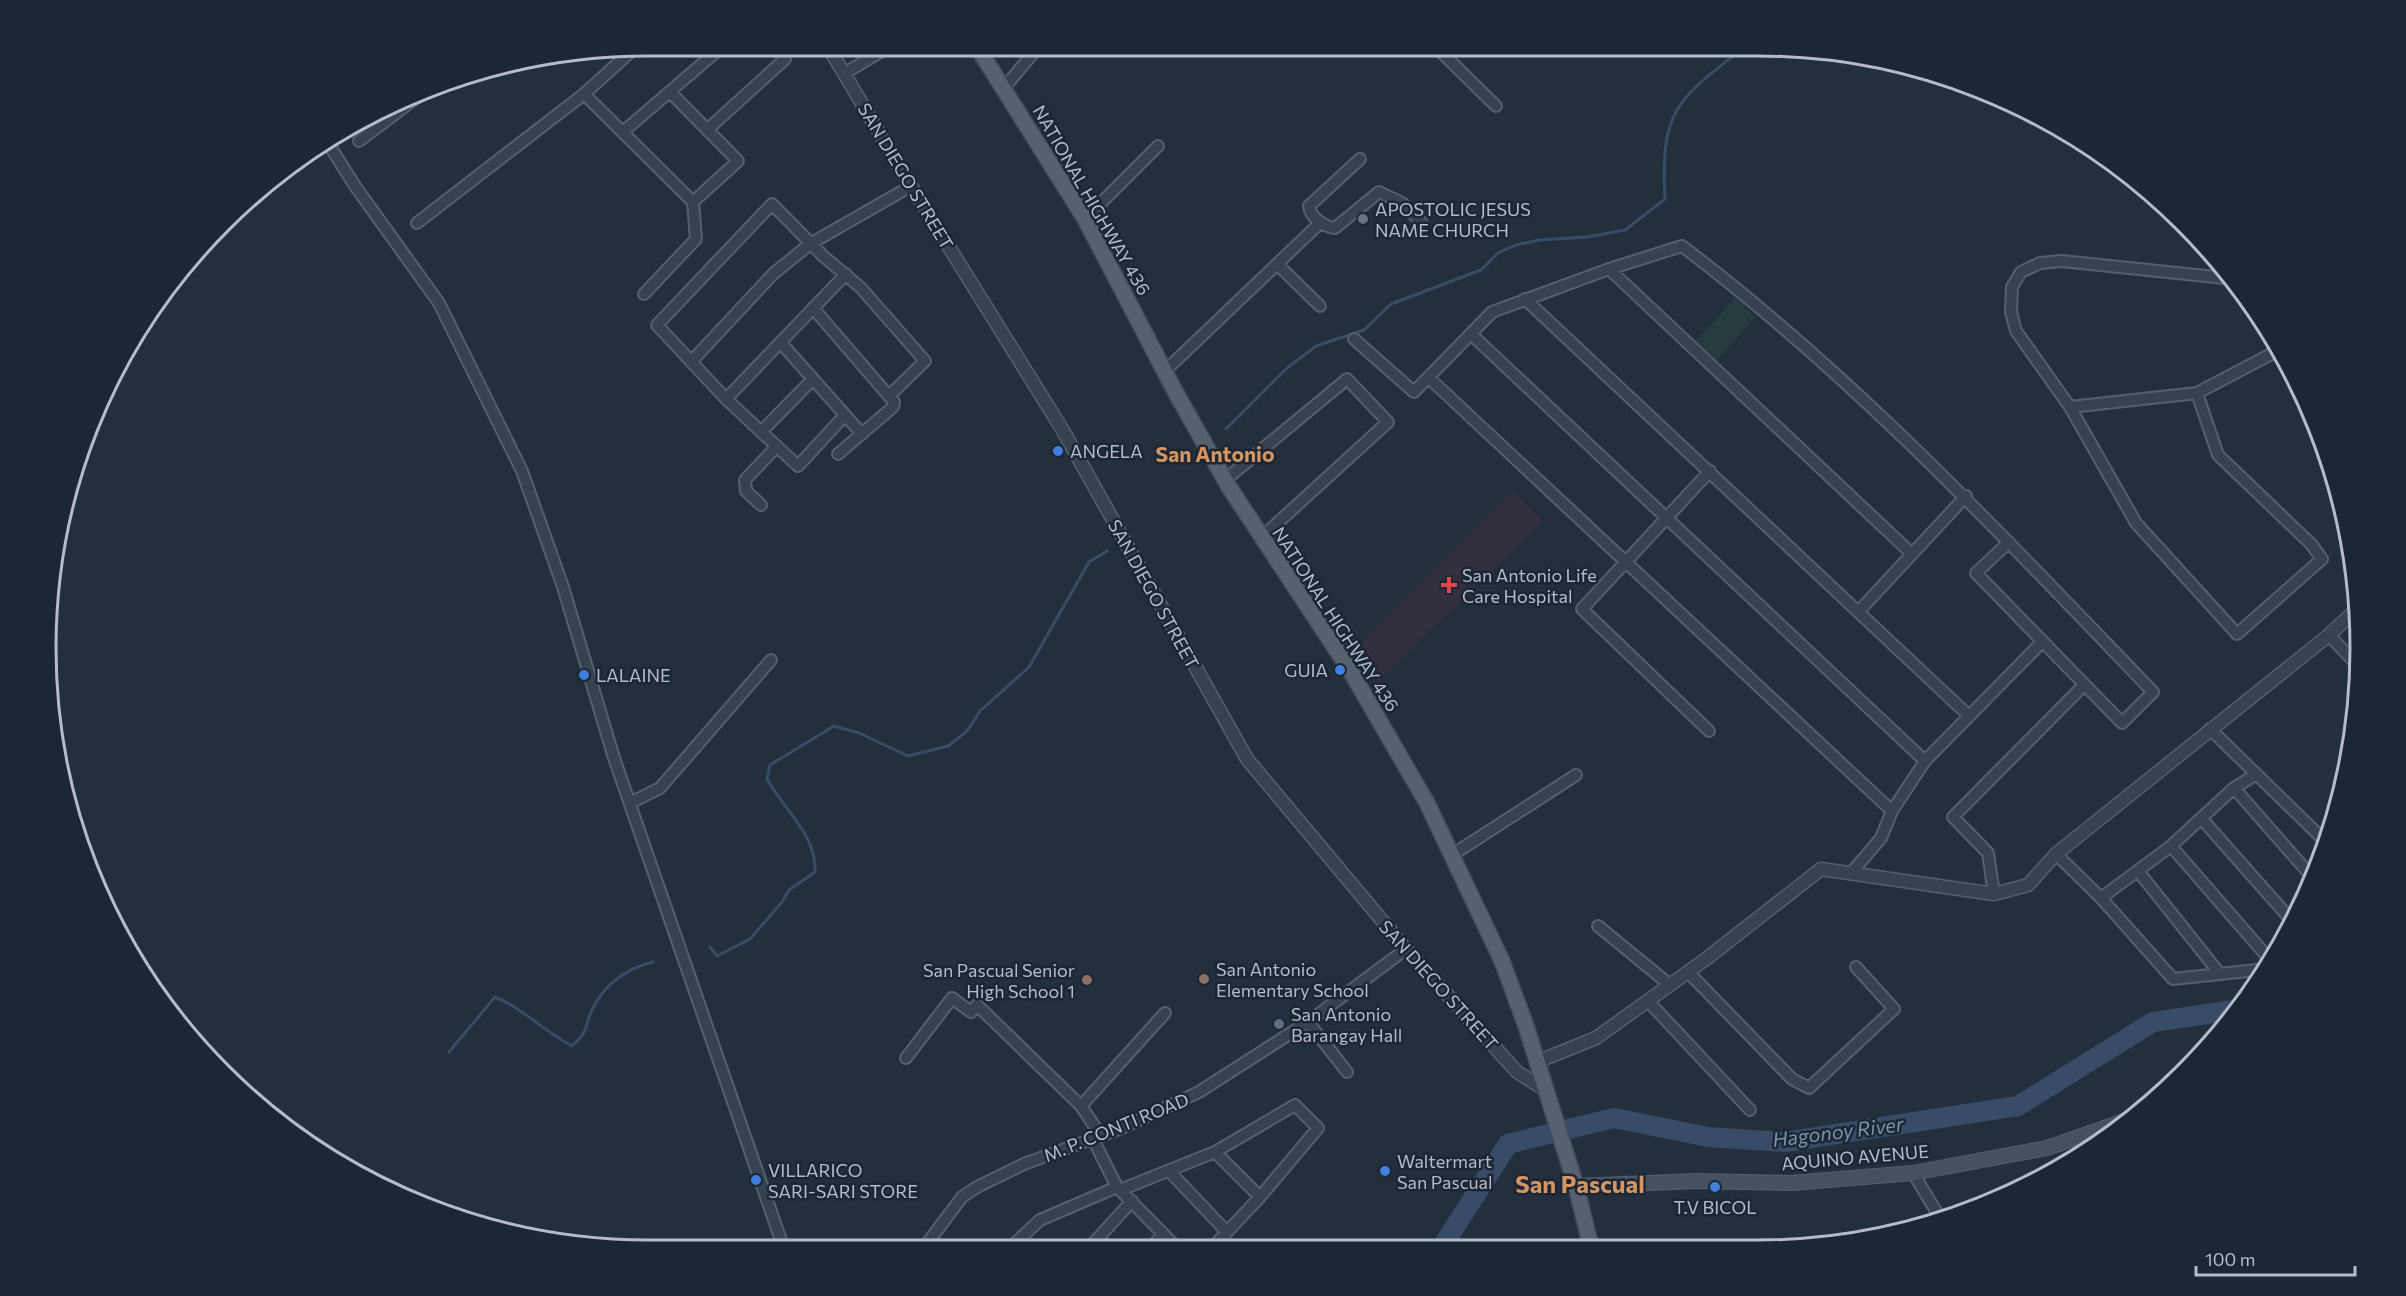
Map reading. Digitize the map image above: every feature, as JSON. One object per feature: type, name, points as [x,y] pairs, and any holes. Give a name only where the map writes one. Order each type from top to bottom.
[{"type":"main road","name":"NATIONAL HIGHWAY 436","points":[[983,56],[1085,219],[1225,480],[1351,672],[1427,803],[1502,961],[1539,1061],[1576,1186],[1589,1240]]},
{"type":"main road","name":"AQUINO AVENUE","points":[[1576,1186],[1696,1181],[1792,1183],[1913,1173],[2047,1148],[2094,1136]]},
{"type":"street","points":[[624,131],[712,56]]},
{"type":"street","points":[[707,130],[785,59],[782,56]]},
{"type":"street","name":"SAN DIEGO STREET","points":[[834,56],[910,186],[1062,429],[1247,759],[1406,949],[1517,1072],[1547,1091]]},
{"type":"street","points":[[845,73],[874,56]]},
{"type":"street","points":[[1004,88],[1031,56]]},
{"type":"street","points":[[1445,56],[1497,106]]},
{"type":"street","points":[[417,223],[584,94],[625,57]]},
{"type":"street","points":[[671,93],[738,161],[693,202]]},
{"type":"street","points":[[584,94],[624,131],[693,202],[696,239],[644,294]]},
{"type":"street","points":[[359,141],[398,111]]},
{"type":"street","points":[[1085,219],[1158,146]]},
{"type":"street","points":[[331,148],[355,186],[439,303],[517,460],[563,587],[630,803],[781,1240]]},
{"type":"street","points":[[1360,159],[1309,206],[1311,213],[1320,222],[1335,228],[1379,192],[1402,203],[1422,223]]},
{"type":"street","points":[[691,362],[773,274],[810,244],[910,186]]},
{"type":"street","points":[[845,415],[798,466],[726,399],[657,325],[772,204],[810,244],[846,274],[925,361],[890,395]]},
{"type":"street","points":[[1165,371],[1320,222]]},
{"type":"street","points":[[1354,339],[1414,392],[1492,312],[1609,269],[1682,246],[1752,300],[1966,496],[2153,692],[2122,723],[2041,643],[1976,573],[2009,542]]},
{"type":"street","points":[[2197,393],[2218,455],[2311,544],[2322,559],[2236,634],[2136,523],[2070,408],[2016,331],[2011,312],[2013,287],[2021,272],[2040,263],[2062,261],[2220,278]]},
{"type":"street","points":[[1277,264],[1320,306]]},
{"type":"street","points":[[1609,269],[1912,554]]},
{"type":"street","points":[[726,399],[846,274]]},
{"type":"street","points":[[1525,299],[1860,610],[1968,715]]},
{"type":"street","points":[[813,308],[894,402],[892,407],[838,454]]},
{"type":"street","points":[[1472,335],[1925,761]]},
{"type":"street","points":[[781,343],[862,434]]},
{"type":"street","points":[[2070,408],[2197,393],[2272,354]]},
{"type":"street","points":[[1429,378],[1892,812]]},
{"type":"street","points":[[761,432],[813,379]]},
{"type":"street","points":[[1225,480],[1347,379],[1388,422],[1261,538]]},
{"type":"street","points":[[760,505],[746,491],[745,480],[777,446]]},
{"type":"street","points":[[1709,731],[1582,609],[1710,471]]},
{"type":"street","points":[[1860,610],[1966,496]]},
{"type":"street","points":[[1539,1061],[1596,1038],[1688,972],[1821,869],[1994,894],[2028,885],[2056,854],[2349,617]]},
{"type":"street","points":[[2329,635],[2350,657]]},
{"type":"street","points":[[1852,872],[1881,838],[1892,812],[1925,761],[2041,643]]},
{"type":"street","points":[[630,803],[660,788],[771,660]]},
{"type":"street","points":[[1994,894],[1988,854],[1953,817],[2083,686]]},
{"type":"street","points":[[2210,729],[2320,836]]},
{"type":"street","points":[[1452,855],[1576,775]]},
{"type":"street","points":[[2101,898],[2171,846],[2234,788],[2255,775]]},
{"type":"street","points":[[2234,788],[2307,871]]},
{"type":"street","points":[[2201,818],[2287,915]]},
{"type":"street","points":[[2171,846],[2265,954]]},
{"type":"street","points":[[2056,854],[2101,898],[2173,979],[2255,970]]},
{"type":"street","points":[[2138,871],[2220,974]]},
{"type":"street","points":[[1598,926],[1670,985]]},
{"type":"street","name":"M. P. CONTI ROAD","points":[[930,1240],[962,1197],[1024,1164],[1097,1137],[1199,1092],[1308,1022],[1406,949]]},
{"type":"street","points":[[1688,972],[1792,1079],[1809,1088],[1894,1009],[1856,967]]},
{"type":"street","points":[[906,1058],[952,998],[971,1012],[977,1005],[1080,1106],[1097,1137],[1119,1188],[1169,1240]]},
{"type":"street","points":[[1648,1001],[1750,1110]]},
{"type":"street","points":[[1080,1106],[1165,1013]]},
{"type":"street","points":[[1308,1022],[1347,1072]]},
{"type":"street","points":[[1019,1240],[1040,1220],[1215,1152],[1295,1105],[1318,1128],[1260,1197],[1219,1240]]},
{"type":"street","points":[[1215,1152],[1260,1197]]},
{"type":"street","points":[[1169,1171],[1226,1231]]},
{"type":"street","points":[[1913,1173],[1937,1212]]},
{"type":"street","points":[[1096,1240],[1132,1201]]},
{"type":"street","points":[[1158,1240],[1163,1234]]},
{"type":"shaded area","name":"San Antonio Life Care Hospital","points":[[1513,491],[1543,521],[1377,683],[1356,648]]},
{"type":"green space","points":[[1735,298],[1755,317],[1717,360],[1696,341]]},
{"type":"waterway","points":[[1226,429],[1286,369],[1316,346],[1364,330],[1391,304],[1481,270],[1498,253],[1516,245],[1539,240],[1587,237],[1625,230],[1665,199],[1666,144],[1678,108],[1704,79],[1733,56]]},
{"type":"waterway","points":[[710,947],[717,956],[750,939],[782,902],[789,890],[815,872],[811,846],[805,834],[767,779],[770,765],[834,726],[859,733],[908,756],[948,746],[967,731],[980,711],[1029,667],[1089,562],[1107,551]]},
{"type":"waterway","points":[[449,1052],[495,997],[572,1046],[584,1032],[589,1016],[603,992],[625,973],[653,962]]},
{"type":"waterway","name":"Hagonoy River","points":[[1446,1240],[1508,1144],[1614,1118],[1708,1137],[1785,1142],[2018,1106],[2153,1022],[2226,1011]]},
{"type":"place","name":"APOSTOLIC JESUS NAME CHURCH","points":[[1363,219]]},
{"type":"place","name":"ANGELA","points":[[1058,451]]},
{"type":"place","name":"San Antonio Life Care Hospital","points":[[1449,585]]},
{"type":"place","name":"GUIA","points":[[1340,670]]},
{"type":"place","name":"LALAINE","points":[[584,675]]},
{"type":"place","name":"San Antonio Elementary School","points":[[1204,979]]},
{"type":"place","name":"San Pascual Senior High School 1","points":[[1087,980]]},
{"type":"place","name":"San Antonio Barangay Hall","points":[[1279,1024]]},
{"type":"place","name":"Waltermart San Pascual","points":[[1385,1171]]},
{"type":"place","name":"VILLARICO SARI-SARI STORE","points":[[756,1180]]},
{"type":"place","name":"T.V BICOL","points":[[1715,1187]]},
{"type":"district","name":"San Antonio","points":[[1215,453]]},
{"type":"district","name":"San Pascual","points":[[1580,1183]]}]
